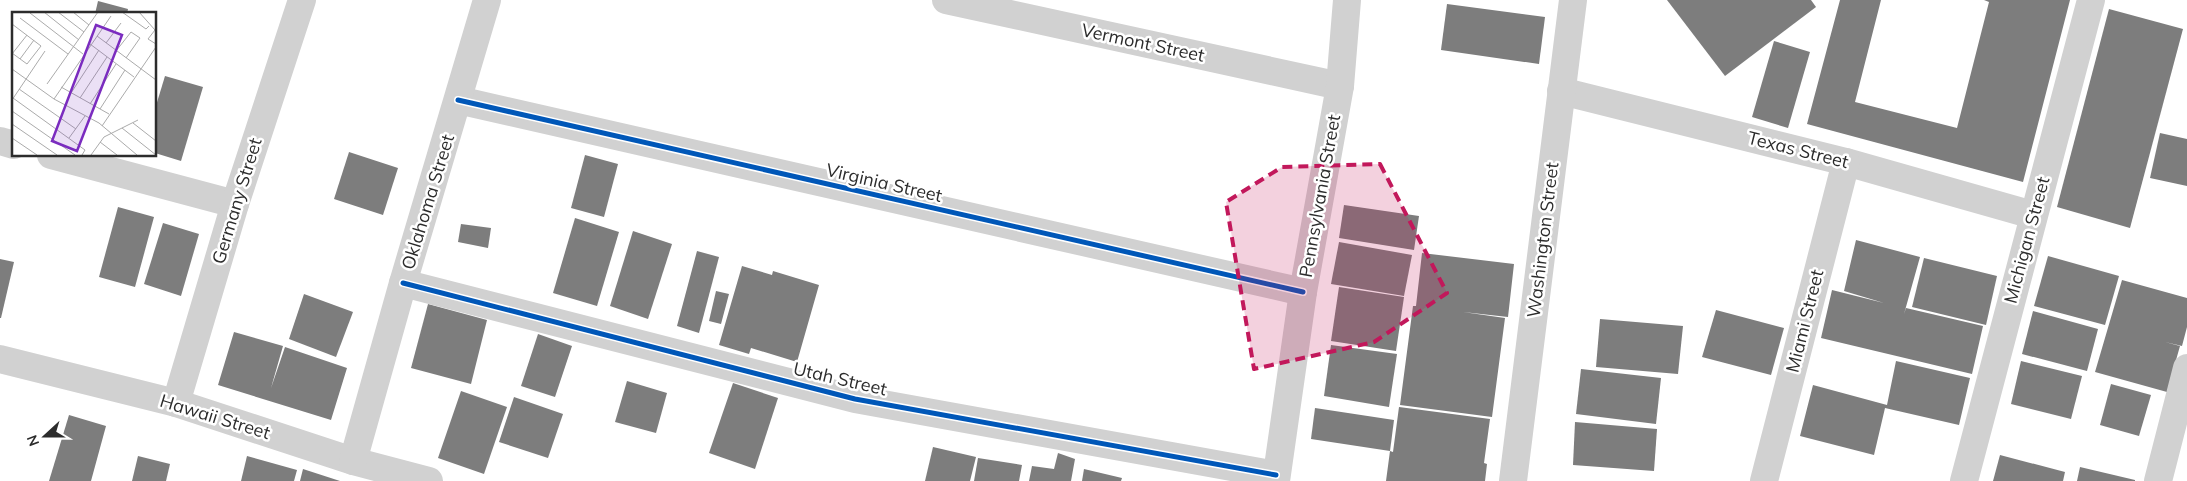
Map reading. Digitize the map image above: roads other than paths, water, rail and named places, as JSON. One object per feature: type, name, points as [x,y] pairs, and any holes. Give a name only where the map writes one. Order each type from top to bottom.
[{"type":"street","name":"Germany Street","points":[[176,403],[235,204],[302,0]]},
{"type":"street","name":"Oklahoma Street","points":[[353,461],[403,283],[487,0]]},
{"type":"street","name":"Vermont Street","points":[[946,0],[1340,86]]},
{"type":"street","name":"Pennsylvania Street","points":[[1276,478],[1303,292],[1340,86],[1348,0]]},
{"type":"street","name":"Washington Street","points":[[1513,481],[1573,0]]},
{"type":"street","name":"Michigan Street","points":[[1964,481],[2091,0]]},
{"type":"street","name":"Texas Street","points":[[1561,91],[1846,162],[2034,215]]},
{"type":"street","name":"Virginia Street","points":[[458,100],[1303,292]]},
{"type":"street","points":[[55,156],[235,204]]},
{"type":"street","name":"Miami Street","points":[[1764,481],[1846,162]]},
{"type":"street","name":"Utah Street","points":[[403,283],[855,399],[1276,478]]},
{"type":"street","name":"Hawaii Street","points":[[0,359],[176,403],[353,461],[429,481]]},
{"type":"street","points":[[2158,481],[2187,368]]}]
